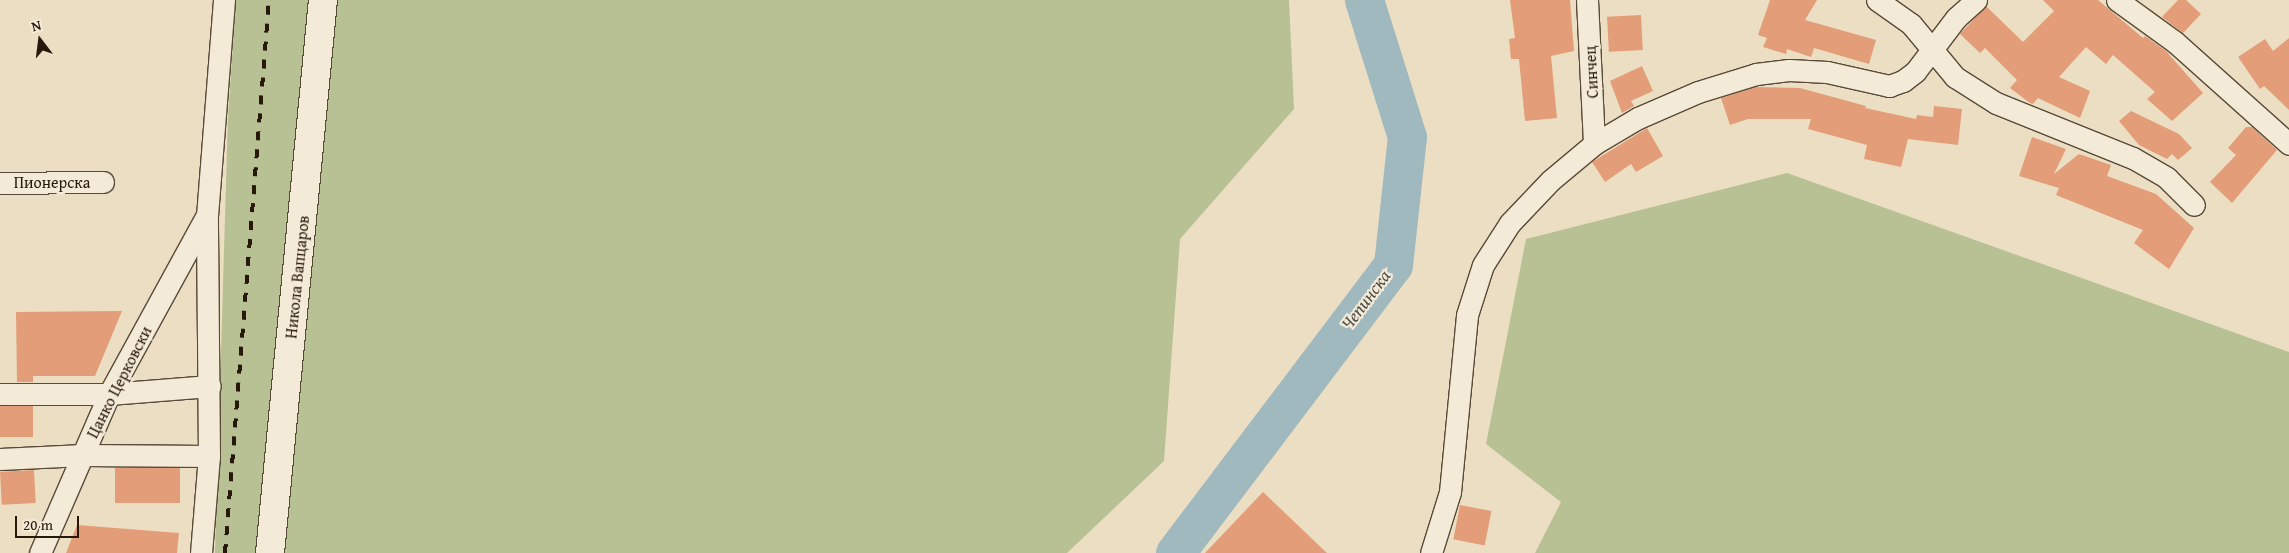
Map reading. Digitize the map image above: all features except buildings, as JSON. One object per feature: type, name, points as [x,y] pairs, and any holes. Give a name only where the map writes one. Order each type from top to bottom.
[{"type":"street","points":[[201,553],[210,456],[207,216],[224,0]]},
{"type":"street","name":"Никола Вапцаров","points":[[270,553],[323,0]]},
{"type":"street","name":"Синчец","points":[[1587,0],[1594,144]]},
{"type":"street","points":[[1877,0],[1911,24],[1931,51],[1955,77],[1996,103],[2134,158],[2167,178],[2194,205]]},
{"type":"street","points":[[1431,553],[1450,492],[1467,315],[1482,265],[1510,223],[1551,180],[1594,144],[1638,118],[1698,92],[1756,74],[1789,70],[1827,72],[1889,86],[1915,72],[1956,18],[1976,0]]},
{"type":"street","points":[[2116,0],[2175,42],[2289,144]]},
{"type":"street","name":"Пионерска","points":[[0,182],[103,182]]},
{"type":"street","name":"Цанко Церковски","points":[[40,553],[109,394],[207,216]]},
{"type":"street","points":[[0,394],[109,394],[210,386]]},
{"type":"street","points":[[0,459],[83,455],[210,456]]},
{"type":"green space","points":[[236,0],[1289,0],[1294,109],[1180,239],[1164,461],[1067,553],[215,553],[228,117]]},
{"type":"green space","points":[[1787,173],[2289,352],[2289,553],[1535,553],[1561,502],[1486,444],[1526,239]]},
{"type":"waterway","name":"Чепинска","points":[[1175,553],[1393,265],[1407,137],[1364,0]]},
{"type":"railway","points":[[225,553],[269,0]]}]
